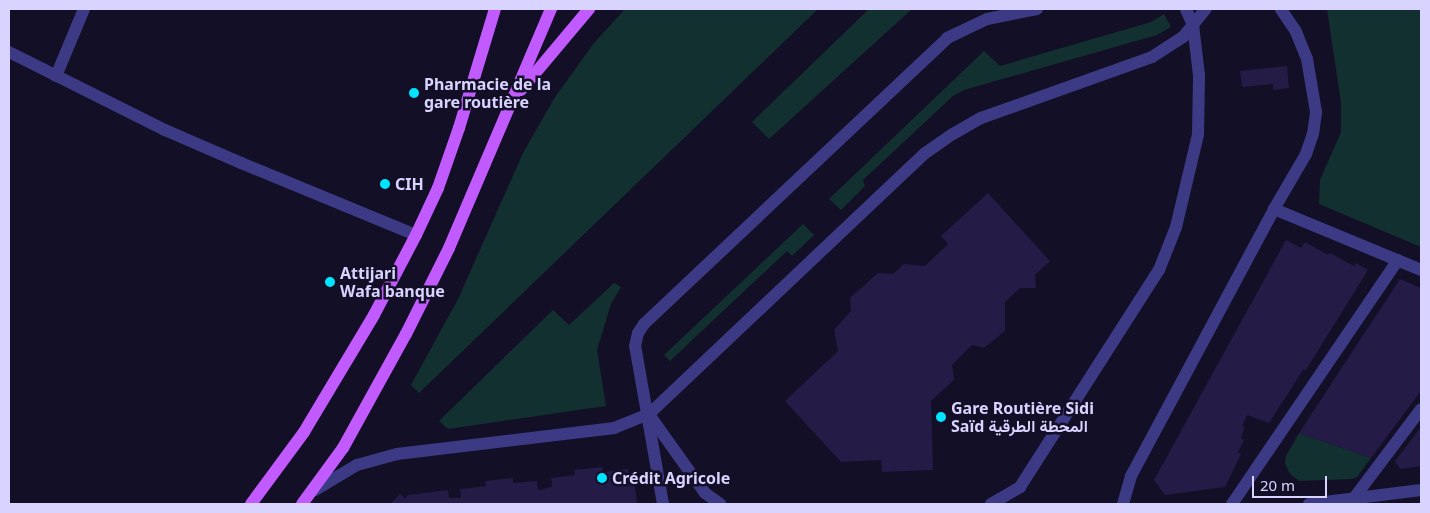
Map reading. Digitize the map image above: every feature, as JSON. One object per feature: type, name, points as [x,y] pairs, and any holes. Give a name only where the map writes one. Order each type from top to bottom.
[{"type":"main road","points":[[251,504],[304,432],[374,316],[416,235],[438,188],[496,9]]},
{"type":"main road","points":[[302,504],[315,490],[343,448],[406,334],[449,248],[551,9]]},
{"type":"main road","points":[[513,99],[589,9]]},
{"type":"street","points":[[56,76],[84,9]]},
{"type":"street","points":[[663,504],[649,414],[635,346],[638,334],[644,324],[947,38],[987,19],[1037,9]]},
{"type":"street","points":[[992,504],[1020,487],[1159,270],[1176,227],[1198,135],[1199,76],[1192,25],[1186,9]]},
{"type":"street","points":[[315,490],[357,465],[397,454],[614,428],[649,414],[924,154],[981,118],[1152,57],[1183,37],[1206,9]]},
{"type":"street","points":[[1123,504],[1131,476],[1274,209],[1306,154],[1313,134],[1316,112],[1308,59],[1295,30],[1281,9]]},
{"type":"street","points":[[9,52],[165,130],[416,235]]},
{"type":"street","points":[[1274,209],[1421,270]]},
{"type":"street","points":[[1232,504],[1398,260]]},
{"type":"street","points":[[1354,498],[1421,409]]},
{"type":"street","points":[[649,414],[705,493],[720,504]]},
{"type":"street","points":[[1309,504],[1421,490]]},
{"type":"green space","points":[[625,9],[818,9],[419,393],[411,385],[458,299],[523,153],[555,97],[594,43]]},
{"type":"green space","points":[[869,9],[912,9],[769,139],[752,122]]},
{"type":"green space","points":[[1327,9],[1421,9],[1421,247],[1319,204],[1320,180],[1341,132],[1341,103]]},
{"type":"green space","points":[[1164,14],[1171,27],[1157,35],[964,90],[953,96],[863,180],[865,186],[841,210],[829,199],[984,51],[1000,66],[1151,22]]},
{"type":"green space","points":[[803,224],[814,235],[792,256],[787,251],[670,361],[664,355]]},
{"type":"green space","points":[[614,283],[621,287],[611,304],[597,350],[606,406],[448,429],[439,421],[553,310],[569,325]]},
{"type":"green space","points":[[1299,433],[1371,458],[1357,477],[1352,479],[1299,481],[1290,474],[1285,464],[1286,456]]},
{"type":"building","points":[[1287,66],[1289,88],[1273,90],[1273,84],[1242,87],[1240,71]]},
{"type":"building","points":[[988,193],[1050,261],[1035,275],[1036,288],[1020,288],[1005,302],[1005,331],[984,348],[972,345],[952,365],[954,380],[931,401],[933,470],[882,472],[881,460],[841,462],[785,401],[838,351],[834,330],[851,311],[850,298],[878,273],[893,274],[904,264],[925,266],[948,244],[941,236]]},
{"type":"building","points":[[1286,240],[1301,248],[1305,242],[1328,255],[1330,253],[1354,266],[1356,263],[1368,270],[1306,370],[1303,370],[1269,423],[1247,415],[1242,426],[1245,427],[1241,438],[1244,440],[1238,452],[1241,454],[1225,487],[1165,495],[1154,480]]},
{"type":"building","points":[[1400,279],[1421,288],[1421,391],[1371,458],[1299,433]]},
{"type":"building","points":[[1421,427],[1421,466],[1400,469],[1395,461]]},
{"type":"building","points":[[602,467],[603,472],[628,469],[629,478],[634,478],[637,504],[390,504],[400,494],[405,498],[408,495],[448,490],[449,498],[461,498],[460,489],[486,486],[485,481],[513,478],[513,483],[537,481],[538,490],[545,489],[546,497],[545,488],[552,487],[551,478],[575,475],[574,470]]},
{"type":"place","name":"Pharmacie de la gare routière","points":[[414,93]]},
{"type":"place","name":"CIH","points":[[385,184]]},
{"type":"place","name":"Attijari Wafa banque","points":[[330,282]]},
{"type":"place","name":"Gare Routière Sidi Saïd المحطة الطرقية","points":[[941,417]]},
{"type":"place","name":"Crédit Agricole","points":[[602,478]]}]
